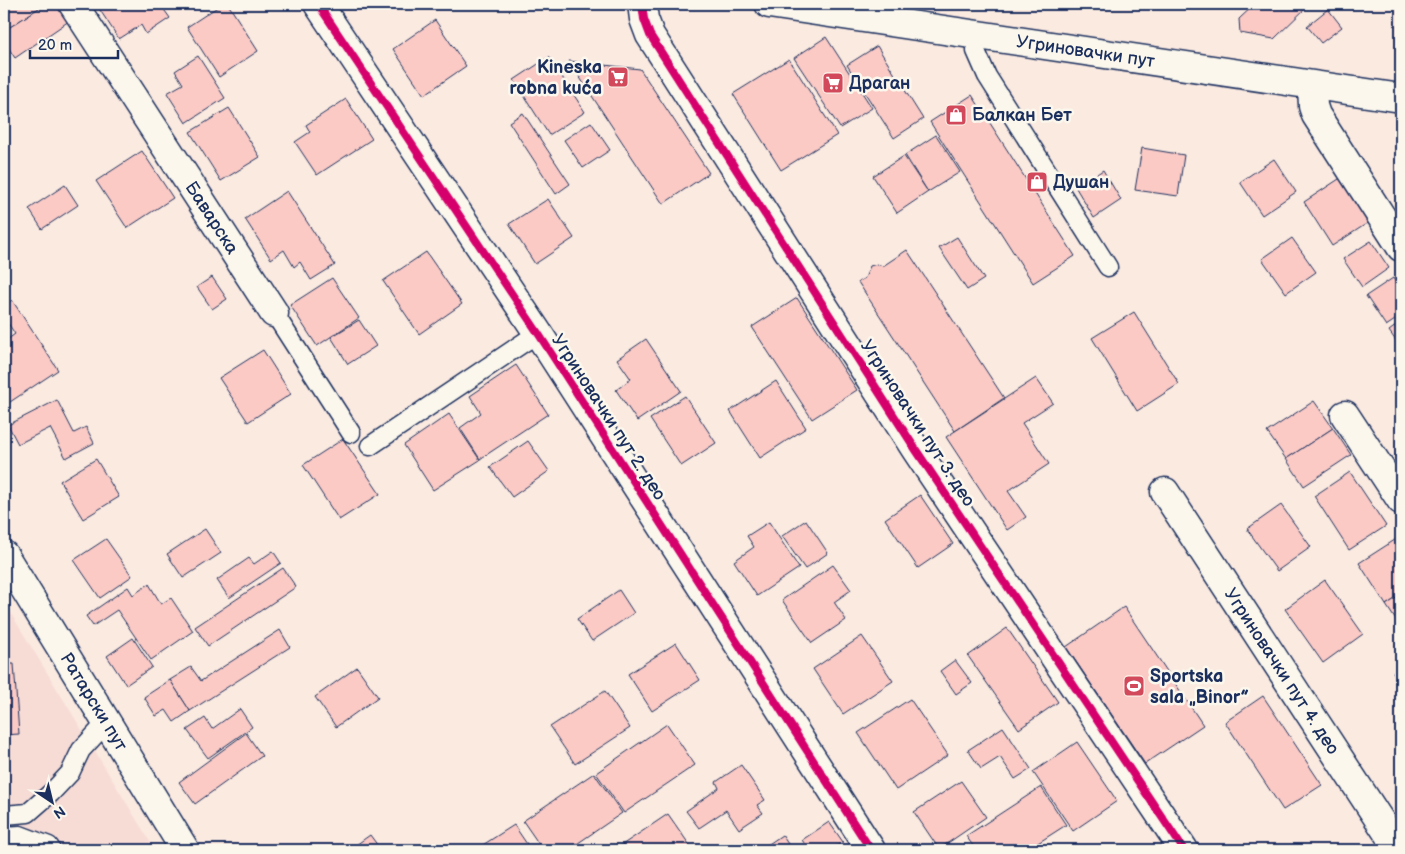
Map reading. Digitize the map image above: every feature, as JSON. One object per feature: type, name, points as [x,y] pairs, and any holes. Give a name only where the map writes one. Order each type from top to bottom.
[{"type":"street","name":"Баварска","points":[[73,4],[274,313]]},
{"type":"street","name":"Угриновачки пут 2. део","points":[[318,4],[538,333],[871,850]]},
{"type":"street","name":"Угриновачки пут 3. део","points":[[642,4],[644,19],[650,35],[820,301],[922,458],[1184,850]]},
{"type":"street","name":"Угриновачки пут","points":[[769,4],[833,9],[977,36],[1401,98]]},
{"type":"street","points":[[1312,86],[1312,106],[1316,115],[1401,247]]},
{"type":"street","points":[[1345,415],[1401,500]]},
{"type":"street","name":"Угриновачки пут 4. део","points":[[1165,492],[1398,850]]},
{"type":"street","name":"Ратарски пут","points":[[4,555],[108,721],[185,850]]},
{"type":"lane","points":[[977,36],[976,51],[987,76],[1108,266]]},
{"type":"lane","name":"Баварска","points":[[274,313],[351,433]]},
{"type":"lane","points":[[370,446],[538,333]]},
{"type":"lane","points":[[4,815],[28,812],[51,793],[70,773],[85,745],[108,721]]},
{"type":"lane","points":[[4,836],[20,835],[49,846],[51,850]]},
{"type":"shaded area","points":[[4,602],[155,850],[4,850]]},
{"type":"building","points":[[4,4],[45,4],[4,31]]},
{"type":"building","points":[[45,4],[58,4],[69,21],[15,58],[4,41],[4,31]]},
{"type":"building","points":[[96,4],[160,4],[170,18],[146,34],[141,25],[119,39]]},
{"type":"building","points":[[222,4],[228,4],[258,51],[219,77],[187,27]]},
{"type":"building","points":[[1255,4],[1310,4],[1274,39],[1240,33],[1239,19]]},
{"type":"building","points":[[1328,9],[1342,27],[1321,43],[1307,26]]},
{"type":"building","points":[[435,20],[466,66],[424,95],[393,49]]},
{"type":"building","name":"Драган","points":[[826,37],[872,108],[840,128],[794,58]]},
{"type":"building","points":[[877,46],[923,119],[894,138],[847,65]]},
{"type":"building","points":[[198,56],[225,98],[186,123],[167,93],[183,84],[175,71]]},
{"type":"building","points":[[549,57],[585,112],[549,135],[514,80]]},
{"type":"building","points":[[789,59],[837,135],[781,170],[733,94]]},
{"type":"building","points":[[569,61],[640,69],[709,173],[663,204]]},
{"type":"building","points":[[972,95],[1075,256],[1033,283],[930,122]]},
{"type":"building","points":[[346,99],[372,139],[317,175],[295,142],[310,132],[306,125]]},
{"type":"building","points":[[229,108],[260,157],[221,181],[190,132]]},
{"type":"building","points":[[523,113],[570,184],[556,194],[509,122]]},
{"type":"building","points":[[591,122],[610,150],[583,168],[564,140]]},
{"type":"building","points":[[936,135],[960,172],[928,192],[905,155]]},
{"type":"building","points":[[1142,148],[1184,155],[1178,196],[1135,190]]},
{"type":"building","points":[[142,151],[173,198],[127,228],[96,181]]},
{"type":"building","points":[[904,156],[928,192],[897,213],[873,176]]},
{"type":"building","points":[[1274,159],[1296,192],[1262,215],[1240,182]]},
{"type":"building","points":[[1103,170],[1121,200],[1094,218],[1076,188]]},
{"type":"building","points":[[1342,177],[1371,221],[1332,246],[1304,202]]},
{"type":"building","points":[[65,185],[78,205],[42,229],[29,209]]},
{"type":"building","points":[[287,191],[335,265],[311,280],[300,262],[294,267],[284,250],[271,259],[245,219]]},
{"type":"building","points":[[548,199],[574,238],[535,264],[509,224]]},
{"type":"building","points":[[957,237],[984,279],[967,290],[939,248]]},
{"type":"building","points":[[1292,238],[1316,272],[1286,293],[1262,259]]},
{"type":"building","points":[[1371,241],[1389,268],[1362,287],[1343,259]]},
{"type":"building","points":[[907,250],[1004,398],[955,431],[858,282],[865,278],[870,266],[877,264],[883,266]]},
{"type":"building","points":[[426,252],[462,304],[419,334],[383,281]]},
{"type":"building","points":[[212,277],[227,299],[212,309],[197,287]]},
{"type":"building","points":[[332,278],[359,318],[317,346],[290,305]]},
{"type":"building","points":[[1393,278],[1401,290],[1401,316],[1386,326],[1366,296]]},
{"type":"building","points":[[797,298],[857,390],[812,419],[752,327]]},
{"type":"building","points":[[12,300],[58,370],[4,406],[4,385],[6,384],[4,380],[4,342],[15,334],[4,317],[4,306]]},
{"type":"building","points":[[1134,312],[1179,384],[1137,411],[1092,338]]},
{"type":"building","points":[[359,320],[376,346],[348,364],[331,337]]},
{"type":"building","points":[[1401,322],[1401,348],[1389,331]]},
{"type":"building","points":[[646,339],[681,391],[637,421],[616,390],[631,379],[617,359]]},
{"type":"building","points":[[263,350],[291,394],[248,422],[219,378]]},
{"type":"building","points":[[516,365],[548,414],[480,459],[460,428],[481,413],[470,396]]},
{"type":"building","points":[[1036,378],[1053,403],[1022,423],[1049,464],[1008,491],[1026,517],[1007,530],[946,437]]},
{"type":"building","points":[[776,381],[806,428],[760,458],[730,411]]},
{"type":"building","points":[[685,396],[716,443],[681,466],[650,419]]},
{"type":"building","points":[[57,400],[74,433],[86,427],[94,443],[66,458],[50,428],[18,444],[8,425]]},
{"type":"building","points":[[1314,401],[1333,428],[1286,459],[1267,432]]},
{"type":"building","points":[[449,414],[480,460],[433,490],[404,445]]},
{"type":"building","points":[[1333,428],[1351,455],[1304,486],[1286,459]]},
{"type":"building","points":[[343,439],[380,494],[339,520],[303,465]]},
{"type":"building","points":[[528,441],[549,471],[512,497],[490,467]]},
{"type":"building","points":[[96,459],[119,497],[83,519],[60,481]]},
{"type":"building","points":[[1350,472],[1386,526],[1349,550],[1314,496]]},
{"type":"building","points":[[920,495],[953,544],[918,568],[885,519]]},
{"type":"building","points":[[1281,505],[1311,547],[1277,571],[1247,529]]},
{"type":"building","points":[[806,520],[828,553],[805,569],[782,536]]},
{"type":"building","points":[[769,522],[799,568],[757,596],[734,561],[754,547],[747,536]]},
{"type":"building","points":[[205,529],[221,553],[183,578],[167,554]]},
{"type":"building","points":[[1401,536],[1401,595],[1386,605],[1359,563]]},
{"type":"building","points":[[106,539],[132,576],[100,598],[74,560]]},
{"type":"building","points":[[273,551],[281,563],[229,598],[217,580],[249,558],[254,564]]},
{"type":"building","points":[[833,565],[851,590],[834,602],[846,620],[812,643],[782,600]]},
{"type":"building","points":[[283,568],[296,587],[208,646],[195,627]]},
{"type":"building","points":[[1325,580],[1363,634],[1323,663],[1285,609]]},
{"type":"building","points":[[149,584],[161,604],[171,598],[193,631],[151,660],[117,610],[93,626],[86,616],[128,587],[133,595]]},
{"type":"building","points":[[619,590],[634,613],[592,641],[577,619]]},
{"type":"building","points":[[1401,595],[1401,628],[1386,605]]},
{"type":"building","name":"Sportska sala „Binor”","points":[[1124,607],[1203,725],[1145,764],[1066,647]]},
{"type":"building","points":[[1007,628],[1058,702],[1019,729],[968,656]]},
{"type":"building","points":[[280,630],[290,647],[190,711],[170,680],[191,667],[201,681]]},
{"type":"building","points":[[862,636],[893,681],[843,714],[813,669]]},
{"type":"building","points":[[133,638],[152,667],[126,685],[107,656]]},
{"type":"building","points":[[676,643],[700,680],[652,711],[628,674]]},
{"type":"building","points":[[955,660],[972,683],[956,694],[940,671]]},
{"type":"building","points":[[4,664],[14,664],[19,734],[4,735]]},
{"type":"building","points":[[1401,666],[1401,683],[1393,672]]},
{"type":"building","points":[[357,667],[378,697],[336,727],[315,697]]},
{"type":"building","points":[[170,680],[190,711],[174,722],[166,710],[156,716],[144,697]]},
{"type":"building","points":[[605,691],[630,728],[575,764],[550,727]]},
{"type":"building","points":[[1263,696],[1322,785],[1283,810],[1225,722]]},
{"type":"building","points":[[910,699],[948,755],[896,790],[858,733]]},
{"type":"building","points":[[240,709],[252,727],[208,758],[187,730],[205,718],[212,729]]},
{"type":"building","points":[[667,724],[695,765],[624,813],[596,773]]},
{"type":"building","points":[[1003,727],[1031,769],[1015,779],[1000,757],[981,769],[968,750]]},
{"type":"building","points":[[246,733],[262,756],[195,804],[179,782]]},
{"type":"building","points":[[1077,742],[1117,801],[1073,831],[1033,772]]},
{"type":"building","points":[[741,765],[765,800],[757,805],[763,813],[739,829],[726,810],[699,828],[686,811],[719,788],[716,782]]},
{"type":"building","points":[[594,773],[622,813],[568,850],[543,850],[523,821]]},
{"type":"building","points":[[961,781],[986,817],[939,849],[914,812]]},
{"type":"building","points":[[1041,787],[1066,825],[1027,850],[976,850],[966,836]]},
{"type":"building","points":[[668,814],[693,850],[621,850],[619,847]]},
{"type":"building","points":[[829,822],[843,842],[830,850],[809,850],[802,840]]},
{"type":"building","points":[[514,825],[531,850],[475,850]]},
{"type":"building","points":[[370,835],[381,850],[349,850]]},
{"type":"building","points":[[782,835],[792,850],[760,850]]},
{"type":"building","points":[[948,843],[953,850],[938,850]]},
{"type":"cycle path","points":[[318,4],[538,333],[871,850]]},
{"type":"cycle path","points":[[642,4],[644,19],[650,35],[916,450],[1184,850]]},
{"type":"place","name":"Kineska robna kuća","points":[[618,77]]},
{"type":"place","name":"Драган","points":[[833,83]]},
{"type":"place","name":"Балкан Бет","points":[[956,115]]},
{"type":"place","name":"Душан","points":[[1037,182]]},
{"type":"place","name":"Sportska sala „Binor”","points":[[1134,686]]}]
